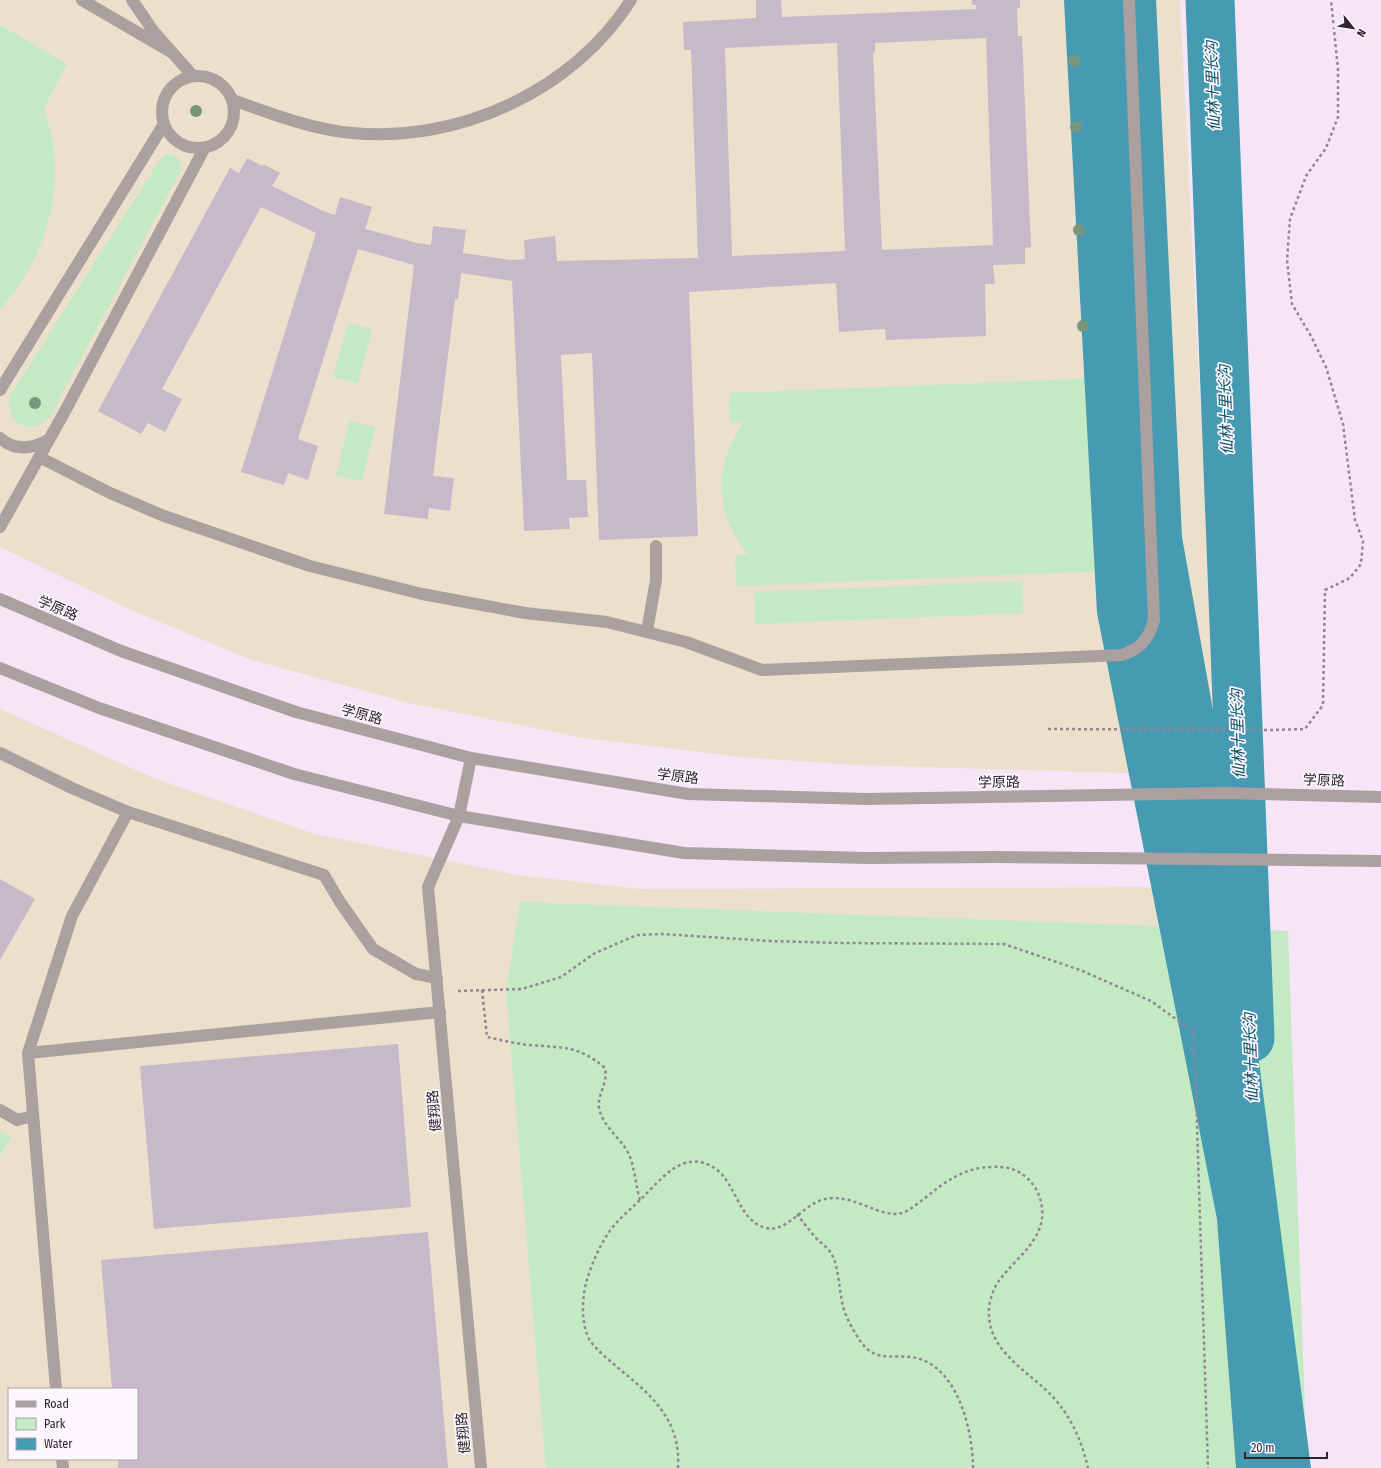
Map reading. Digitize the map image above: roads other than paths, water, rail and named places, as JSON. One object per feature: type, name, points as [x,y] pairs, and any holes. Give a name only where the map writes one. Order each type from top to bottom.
[{"type":"street","points":[[82,0],[171,52]]},
{"type":"street","points":[[132,0],[154,32],[193,76]]},
{"type":"street","points":[[233,100],[305,124],[353,133],[387,134],[422,131],[456,124],[490,113],[516,102],[552,80],[580,58],[605,33],[631,0]]},
{"type":"street","points":[[39,457],[110,493],[164,516],[310,566],[422,594],[525,613],[608,622],[647,631],[724,655],[762,670],[1122,655],[1140,647],[1147,639],[1154,620],[1128,0]]},
{"type":"street","points":[[193,76],[206,76],[217,80],[227,89],[233,100],[235,113],[233,125],[226,136],[216,144],[204,149],[191,148],[180,144],[170,136],[164,124],[162,112],[164,99],[171,88],[181,80],[193,76]]},
{"type":"street","points":[[0,390],[164,124]]},
{"type":"street","points":[[0,527],[204,149]]},
{"type":"street","points":[[0,438],[14,447],[25,448],[35,446],[48,440]]},
{"type":"street","points":[[647,631],[656,580],[656,546]]},
{"type":"street","name":"学原路","points":[[0,599],[121,651],[296,712],[471,758],[688,794],[866,798],[1224,793],[1381,797]]},
{"type":"street","points":[[0,668],[99,708],[294,774],[459,816],[684,853],[866,858],[1004,857],[1307,859],[1381,861]]},
{"type":"street","points":[[0,753],[74,789],[128,812],[324,875],[340,902],[373,949],[416,974],[437,978]]},
{"type":"street","name":"健翔路","points":[[471,758],[459,816],[428,887],[481,1468]]},
{"type":"street","points":[[56,1388],[28,1053],[72,916],[128,812]]},
{"type":"street","points":[[28,1053],[440,1012]]},
{"type":"street","points":[[0,1110],[17,1120],[33,1116]]},
{"type":"water","points":[[1064,0],[1156,0],[1182,537],[1217,733],[1311,1468],[1236,1468],[1217,1219],[1097,613]]},
{"type":"waterway","name":"仙林十里长沟","points":[[1210,0],[1250,1038]]}]
